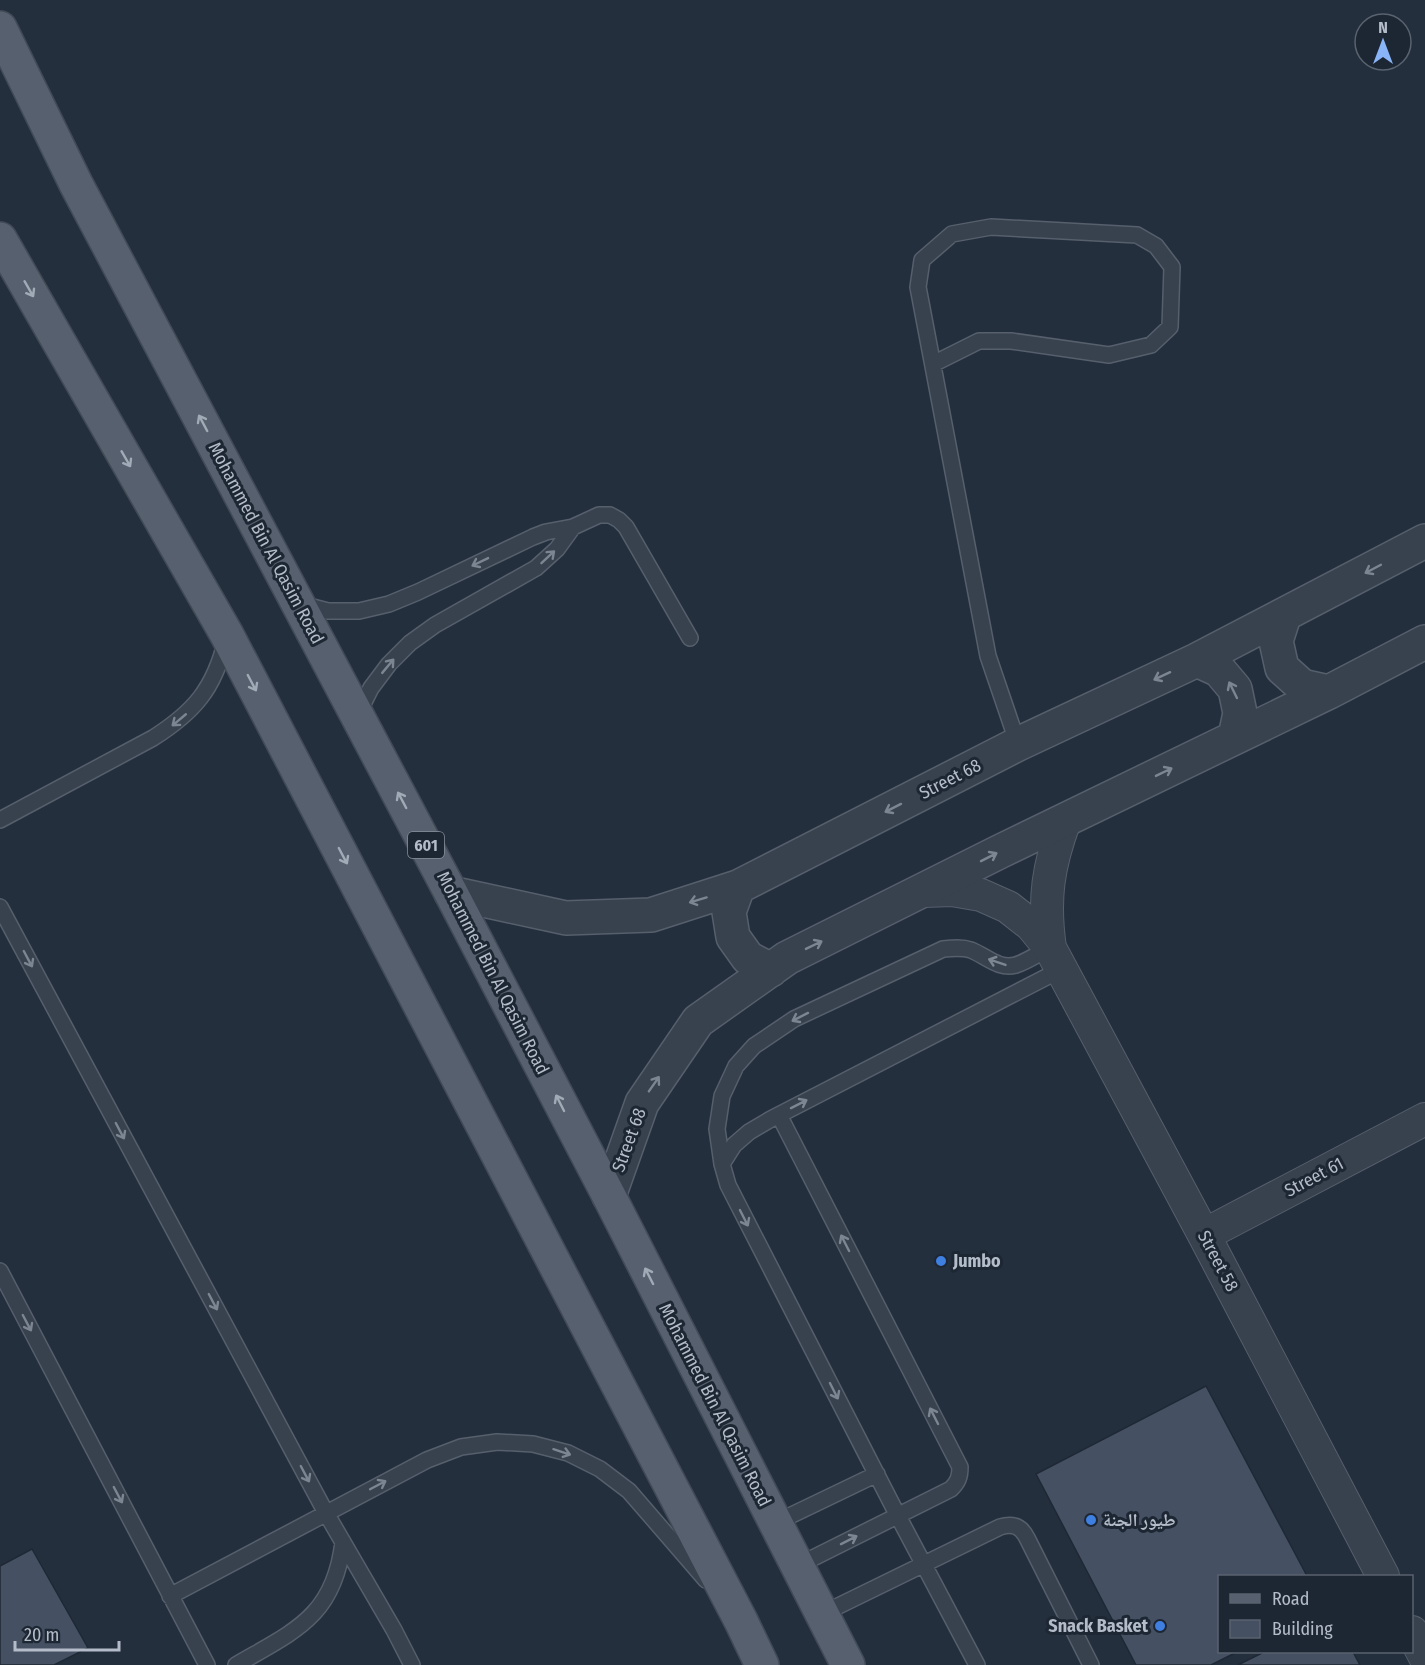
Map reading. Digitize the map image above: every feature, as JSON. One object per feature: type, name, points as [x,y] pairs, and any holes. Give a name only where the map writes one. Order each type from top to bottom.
[{"type":"main road","name":"Mohammed Bin Al Qasim Road","points":[[0,27],[76,184],[609,1196],[848,1665]]},
{"type":"main road","points":[[0,239],[227,634],[762,1665]]},
{"type":"street","name":"Street 68","points":[[451,893],[566,918],[651,915],[738,887],[1018,744],[1197,660],[1425,541]]},
{"type":"street","points":[[1284,616],[1276,641],[1282,668],[1302,686],[1329,692]]},
{"type":"street","name":"Street 68","points":[[609,1196],[642,1103],[698,1021],[787,958],[1329,692],[1425,642]]},
{"type":"street","points":[[1197,660],[1219,670],[1235,689],[1240,713],[1235,737]]},
{"type":"street","name":"Street 58","points":[[1056,958],[1046,922],[1046,896],[1049,869],[1065,820]]},
{"type":"street","points":[[738,887],[729,912],[733,937],[748,958],[771,970]]},
{"type":"street","name":"Street 58","points":[[922,891],[952,890],[981,895],[1008,907],[1031,925],[1056,958],[1382,1575]]},
{"type":"street","name":"Street 61","points":[[1204,1235],[1425,1119]]},
{"type":"street","points":[[1413,1634],[1425,1657]]},
{"type":"lane","points":[[933,364],[978,341],[1011,341],[1109,355],[1151,345],[1170,327],[1172,267],[1156,246],[1137,235],[992,227],[951,234],[922,260],[918,287],[988,656],[1018,744]]},
{"type":"lane","points":[[298,604],[328,611],[359,611],[389,604],[533,537],[573,527],[599,515],[610,515],[626,527],[690,638]]},
{"type":"lane","points":[[357,716],[371,688],[410,642],[435,625],[536,568],[557,549],[573,527]]},
{"type":"lane","points":[[0,820],[153,738],[176,723],[195,706],[210,684],[221,660],[227,634]]},
{"type":"lane","points":[[0,907],[326,1513],[412,1665]]},
{"type":"lane","points":[[977,1665],[728,1185],[717,1130],[722,1096],[736,1066],[754,1046],[794,1019],[943,949],[957,947],[972,950],[1004,966],[1056,958]]},
{"type":"lane","points":[[722,1164],[734,1145],[749,1132],[1056,958]]},
{"type":"lane","points":[[779,1115],[960,1467],[957,1483],[951,1489],[797,1566]]},
{"type":"lane","points":[[0,1271],[207,1665]]},
{"type":"lane","points":[[171,1596],[427,1460],[461,1447],[497,1442],[533,1444],[568,1453],[600,1469],[629,1491],[741,1621]]},
{"type":"lane","points":[[775,1523],[877,1474]]},
{"type":"lane","points":[[822,1614],[1000,1527],[1017,1526],[1028,1538],[1091,1665]]},
{"type":"lane","points":[[236,1665],[291,1632],[323,1603],[340,1563],[343,1542]]},
{"type":"building","points":[[1206,1386],[1306,1575],[1218,1575],[1218,1653],[1235,1653],[1211,1665],[1136,1665],[1036,1474]]},
{"type":"building","points":[[32,1549],[88,1648],[54,1665],[0,1665],[0,1566]]},
{"type":"building","points":[[1262,1653],[1354,1653],[1360,1665],[1238,1665]]},
{"type":"place","name":"Jumbo","points":[[941,1261]]},
{"type":"place","name":"طيور الجنة","points":[[1091,1520]]},
{"type":"place","name":"Snack Basket","points":[[1160,1626]]}]
